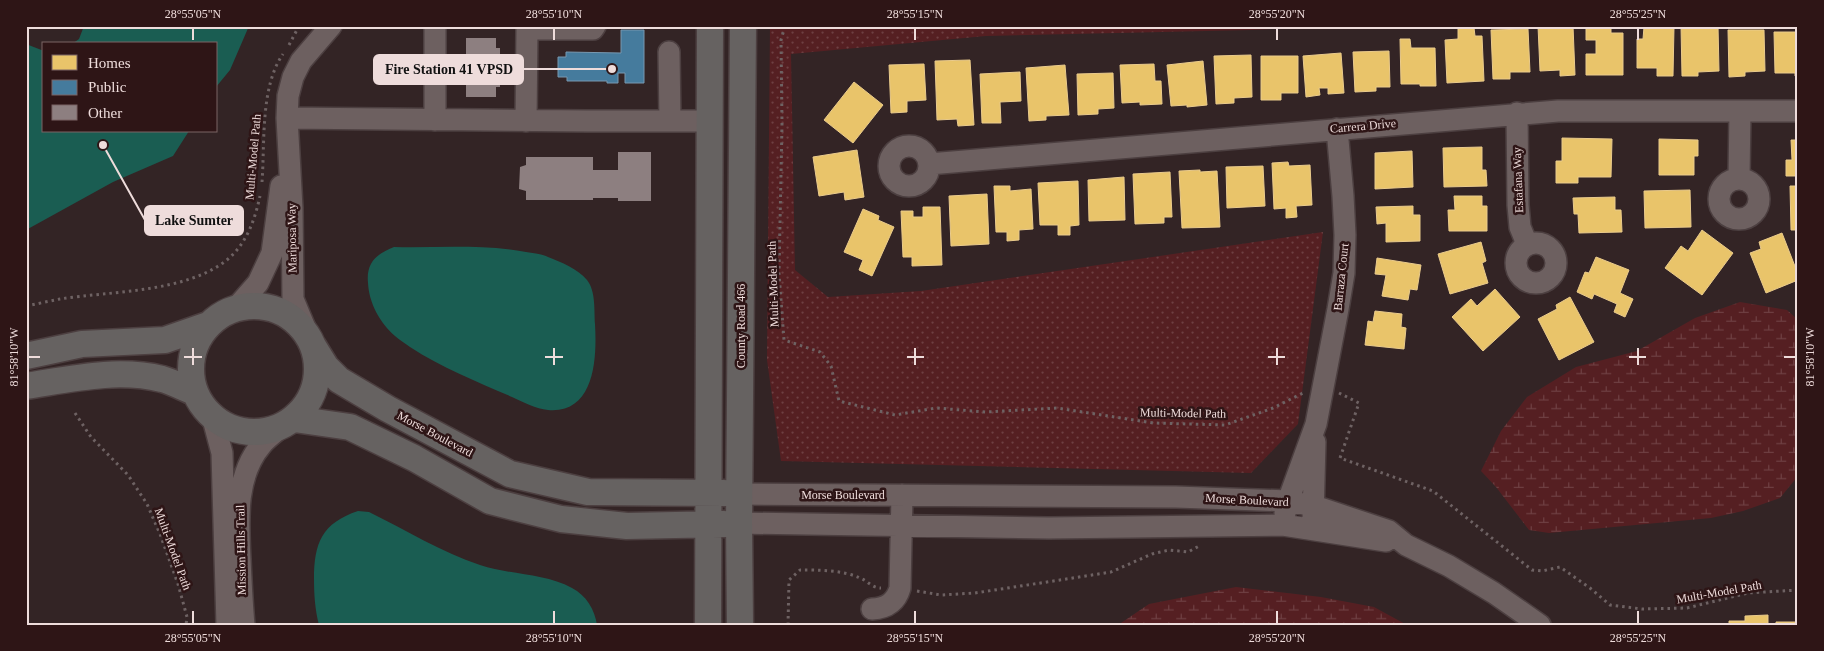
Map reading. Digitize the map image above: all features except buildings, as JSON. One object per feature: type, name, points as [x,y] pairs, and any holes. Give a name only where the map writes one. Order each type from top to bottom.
[{"type":"main road","points":[[708,625],[710,26]]},
{"type":"main road","name":"County Road 466","points":[[740,625],[739,523],[743,26]]},
{"type":"main road","points":[[26,356],[82,344],[165,340],[208,325],[221,315],[236,308],[257,305],[276,310],[294,320],[311,340],[318,365],[316,384],[309,402],[287,424],[260,433],[239,432],[226,427],[214,419],[205,410],[194,392],[191,374],[192,356],[198,340],[208,325]]},
{"type":"main road","name":"Morse Boulevard","points":[[311,340],[326,367],[339,380],[388,409],[510,474],[588,492],[740,494]]},
{"type":"main road","points":[[26,386],[94,375],[135,375],[163,379],[194,392]]},
{"type":"main road","name":"Morse Boulevard","points":[[287,424],[350,427],[414,458],[490,502],[561,519],[627,526],[739,523]]},
{"type":"street","name":"Mariposa Way","points":[[236,308],[258,282],[272,254],[287,128],[288,96],[293,77],[301,61],[331,26]]},
{"type":"street","points":[[526,121],[527,29],[593,29],[595,26]]},
{"type":"street","points":[[435,28],[435,120]]},
{"type":"street","points":[[669,52],[670,122]]},
{"type":"street","name":"Carrera Drive","points":[[929,164],[1558,111],[1798,111]]},
{"type":"street","points":[[1739,178],[1740,111]]},
{"type":"street","name":"Estafana Way","points":[[1517,114],[1518,205],[1520,227],[1527,244]]},
{"type":"street","points":[[287,128],[435,120],[710,121]]},
{"type":"street","name":"Mariposa Way","points":[[287,128],[292,208],[293,299],[311,340]]},
{"type":"street","name":"Barraza Court","points":[[1313,529],[1316,424],[1344,273],[1343,196],[1337,129]]},
{"type":"street","name":"Mission Hills Trail","points":[[214,419],[222,452],[227,625]]},
{"type":"street","name":"Mission Hills Trail","points":[[244,625],[238,515],[241,492],[246,472],[262,444],[287,424]]},
{"type":"street","name":"Barraza Court","points":[[1283,525],[1288,501],[1316,424]]},
{"type":"street","name":"Morse Boulevard","points":[[740,494],[1176,497],[1288,501],[1314,506],[1389,532],[1406,545],[1494,593],[1540,625]]},
{"type":"street","points":[[872,609],[883,608],[891,604],[900,588],[902,495]]},
{"type":"street","points":[[1049,496],[1049,528]]},
{"type":"street","name":"Morse Boulevard","points":[[739,523],[1049,528],[1283,525],[1406,545]]},
{"type":"path","name":"Multi-Model Path","points":[[26,306],[59,299],[155,288],[203,275],[228,259],[244,241],[256,214],[262,181],[268,90],[275,65],[296,34],[299,26]]},
{"type":"path","name":"Multi-Model Path","points":[[785,26],[781,40],[782,124],[779,273],[784,340],[820,352],[831,366],[839,401],[895,415],[936,408],[986,412],[1057,408],[1153,423],[1225,425],[1273,408],[1299,394],[1323,386],[1359,403],[1340,458],[1432,491],[1532,570],[1542,571],[1560,567],[1610,605],[1642,609],[1687,608],[1748,593],[1798,590]]},
{"type":"path","name":"Multi-Model Path","points":[[75,413],[91,437],[128,475],[147,504],[178,584],[187,617],[186,625]]},
{"type":"path","points":[[788,625],[790,580],[800,570],[825,570],[860,578],[875,588],[900,588],[941,595],[975,593],[1111,572],[1152,554],[1169,550],[1188,552],[1208,540],[1217,526]]},
{"type":"green space","points":[[770,26],[1332,26],[1251,30],[986,36],[791,54],[795,270],[828,297],[921,291],[1323,232],[1298,424],[1251,473],[781,461],[767,360]]},
{"type":"green space","points":[[1740,302],[1787,310],[1798,320],[1798,476],[1780,498],[1743,511],[1711,518],[1549,533],[1529,530],[1496,487],[1481,471],[1501,431],[1527,397],[1576,367],[1637,351],[1695,318]]},
{"type":"green space","points":[[1236,587],[1321,597],[1374,607],[1407,625],[1118,625],[1149,604]]},
{"type":"shaded area","points":[[84,26],[249,26],[230,70],[218,85],[218,42],[75,42],[79,39]]},
{"type":"shaded area","points":[[26,44],[42,50],[42,132],[188,132],[173,156],[113,182],[26,230]]},
{"type":"shaded area","points":[[394,247],[477,247],[534,253],[543,255],[579,272],[590,285],[594,307],[595,352],[590,381],[584,394],[575,403],[564,409],[548,410],[539,408],[447,368],[422,355],[398,339],[376,312],[368,283],[369,270],[374,260],[377,256]]},
{"type":"shaded area","points":[[358,511],[369,512],[466,560],[503,571],[550,579],[572,588],[582,595],[589,604],[597,625],[319,625],[314,579],[314,566],[318,545],[328,528],[346,516]]},
{"type":"place","name":"Fire Station 41 VPSD","points":[[612,69]]},
{"type":"place","name":"Lake Sumter","points":[[103,145]]}]
